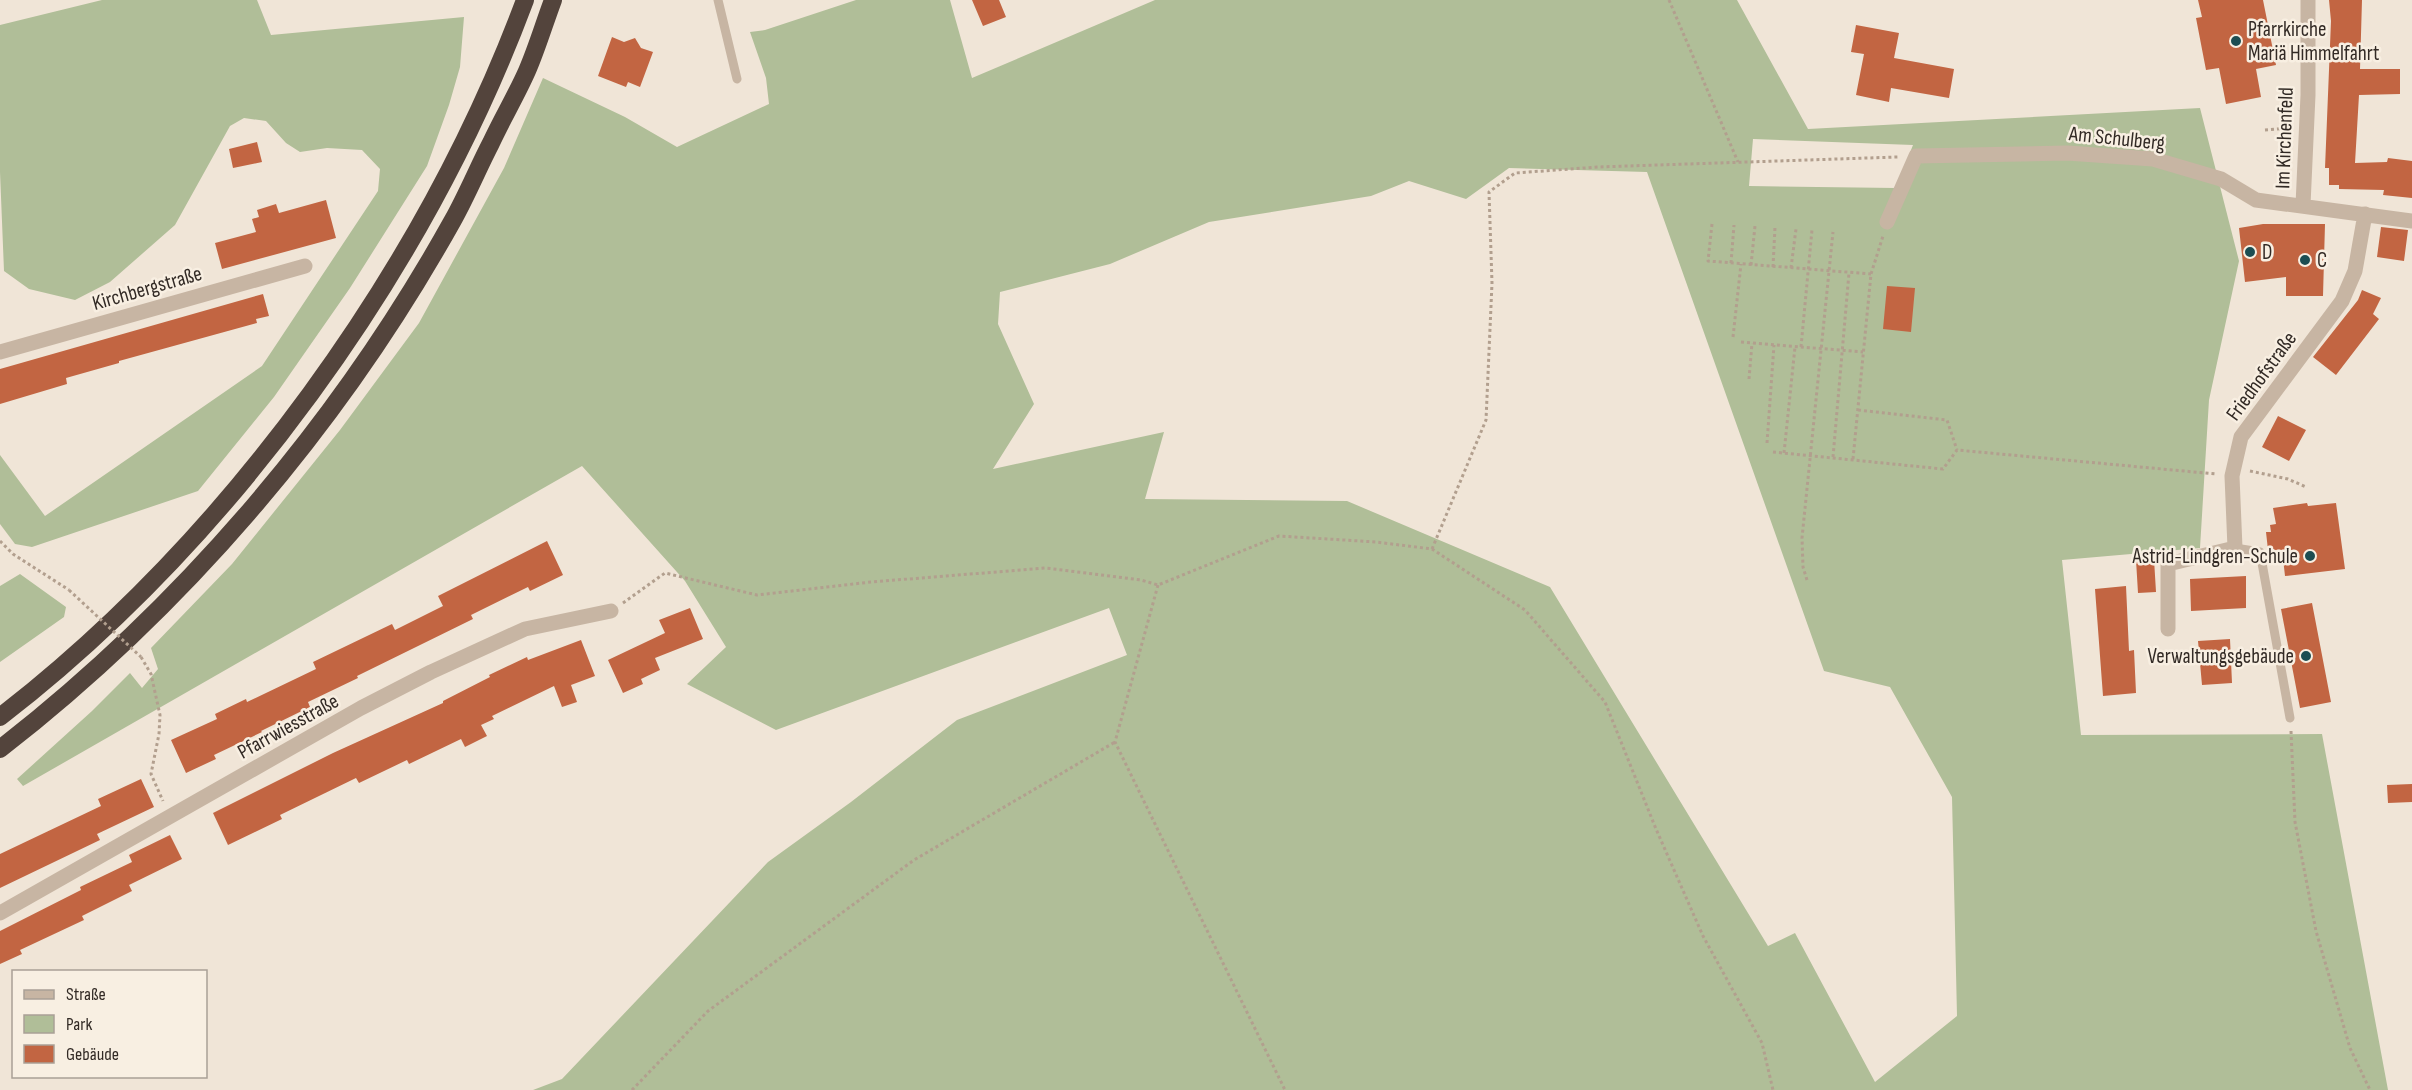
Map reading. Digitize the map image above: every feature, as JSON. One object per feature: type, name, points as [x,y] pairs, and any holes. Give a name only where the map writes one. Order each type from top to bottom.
[{"type":"highway","points":[[0,717],[98,633],[161,571],[216,512],[285,428],[361,323],[428,211],[502,61],[525,0]]},
{"type":"highway","points":[[0,749],[35,722],[119,647],[183,585],[306,442],[380,340],[453,219],[527,71],[553,0]]},
{"type":"street","name":"Im Kirchenfeld","points":[[2303,205],[2308,94],[2308,0]]},
{"type":"street","name":"Am Schulberg","points":[[1917,156],[2067,153],[2153,159],[2221,179],[2256,200],[2412,221]]},
{"type":"street","points":[[1887,222],[1917,156]]},
{"type":"street","name":"Friedhofstraße","points":[[2235,548],[2232,472],[2241,437],[2342,302],[2355,271],[2366,214]]},
{"type":"street","name":"Kirchbergstraße","points":[[0,352],[305,266]]},
{"type":"street","points":[[2168,629],[2168,564],[2235,548]]},
{"type":"street","name":"Pfarrwiesstraße","points":[[0,913],[431,672],[525,629],[611,611]]},
{"type":"lane","points":[[718,0],[737,79]]},
{"type":"lane","points":[[2235,548],[2260,552],[2290,718]]},
{"type":"path","points":[[1669,0],[1738,162]]},
{"type":"path","points":[[2265,130],[2274,128]]},
{"type":"path","points":[[1432,549],[1486,420],[1492,283],[1489,192],[1515,173],[1598,167],[1917,156]]},
{"type":"path","points":[[1853,459],[1871,274],[1887,222]]},
{"type":"path","points":[[1712,224],[1708,261],[1871,274]]},
{"type":"path","points":[[1731,263],[1734,225]]},
{"type":"path","points":[[1751,265],[1755,226]]},
{"type":"path","points":[[1773,267],[1775,227]]},
{"type":"path","points":[[1791,268],[1796,229]]},
{"type":"path","points":[[1801,347],[1812,230]]},
{"type":"path","points":[[1806,580],[1802,538],[1833,232]]},
{"type":"path","points":[[1733,337],[1742,264]]},
{"type":"path","points":[[1833,457],[1849,273]]},
{"type":"path","points":[[1741,342],[1863,352]]},
{"type":"path","points":[[1749,379],[1752,343]]},
{"type":"path","points":[[1767,443],[1774,345]]},
{"type":"path","points":[[1784,453],[1795,346]]},
{"type":"path","points":[[1858,410],[1947,420],[1957,450]]},
{"type":"path","points":[[1957,450],[2232,472],[2288,479],[2306,487]]},
{"type":"path","points":[[1773,452],[1943,469],[1957,450]]},
{"type":"path","points":[[611,611],[665,573],[757,595],[1046,568],[1141,580],[1158,585],[1279,536],[1376,542],[1432,549],[1525,610],[1605,702],[1656,829],[1703,936],[1762,1043],[1773,1090]]},
{"type":"path","points":[[0,541],[13,554],[69,590],[141,657],[151,674],[160,715],[159,734],[151,774],[170,817]]},
{"type":"path","points":[[1158,585],[1115,742],[1286,1090]]},
{"type":"path","points":[[2290,718],[2295,822],[2316,931],[2350,1048],[2370,1090]]},
{"type":"path","points":[[632,1090],[708,1011],[914,860],[1115,742]]},
{"type":"green space","points":[[102,0],[257,0],[271,35],[464,17],[460,67],[427,166],[350,288],[274,397],[198,491],[32,547],[15,544],[0,524],[0,455],[45,516],[262,366],[378,191],[380,169],[362,150],[327,148],[300,152],[286,143],[266,121],[244,118],[230,126],[175,225],[110,282],[75,300],[29,289],[4,271],[0,172],[0,25]]},
{"type":"green space","points":[[856,0],[950,0],[972,78],[1155,0],[1737,0],[1808,129],[2200,108],[2239,261],[2209,400],[2200,548],[2062,560],[2081,735],[2322,734],[2388,1090],[533,1090],[562,1079],[768,862],[851,802],[957,720],[1127,655],[1109,608],[776,730],[687,684],[726,647],[685,581],[582,466],[23,786],[17,779],[130,673],[142,688],[158,669],[151,648],[232,564],[340,430],[419,323],[504,168],[543,78],[625,117],[677,147],[769,104],[766,78],[750,32],[765,30]],"holes":[[[1753,139],[1913,145],[1896,188],[1749,186]],[[1509,168],[1647,172],[1824,671],[1890,687],[1952,797],[1957,1016],[1875,1082],[1795,933],[1768,946],[1550,587],[1347,501],[1145,499],[1164,432],[993,469],[1034,404],[998,324],[1000,292],[1110,264],[1209,222],[1371,196],[1409,181],[1466,199]]]},
{"type":"green space","points":[[20,574],[66,607],[64,617],[0,662],[0,586]]},
{"type":"building","points":[[972,0],[999,0],[1006,17],[983,26]]},
{"type":"building","name":"Pfarrkirche Mariä Himmelfahrt","points":[[2198,0],[2263,0],[2276,65],[2256,69],[2261,97],[2226,104],[2219,68],[2206,70],[2196,18],[2202,17]]},
{"type":"building","points":[[2329,0],[2362,0],[2360,69],[2400,69],[2400,94],[2359,95],[2355,163],[2387,162],[2388,158],[2412,161],[2412,198],[2383,195],[2384,190],[2339,189],[2339,185],[2329,185],[2329,168],[2325,168],[2331,21]]},
{"type":"building","points":[[1856,25],[1899,33],[1894,58],[1954,69],[1949,98],[1891,88],[1889,102],[1856,95],[1864,54],[1851,52]]},
{"type":"building","points":[[612,37],[624,42],[635,38],[641,48],[653,52],[640,87],[628,82],[626,87],[598,76]]},
{"type":"building","points":[[257,142],[262,162],[233,168],[229,149]]},
{"type":"building","points":[[326,200],[336,238],[222,269],[215,243],[256,232],[252,219],[259,217],[257,210],[276,204],[279,213]]},
{"type":"building","points":[[2263,224],[2325,224],[2323,296],[2286,296],[2286,277],[2245,282],[2239,228]]},
{"type":"building","points":[[2381,227],[2408,230],[2404,261],[2377,257]]},
{"type":"building","points":[[1887,286],[1915,288],[1911,332],[1883,329]]},
{"type":"building","points":[[2362,290],[2381,298],[2373,314],[2379,319],[2336,375],[2313,357],[2358,300]]},
{"type":"building","points":[[263,294],[269,316],[256,319],[257,323],[119,361],[119,363],[66,378],[67,384],[0,404],[0,369]]},
{"type":"building","points":[[2278,416],[2306,430],[2289,461],[2262,447]]},
{"type":"building","points":[[2307,503],[2308,506],[2336,503],[2345,569],[2285,576],[2283,558],[2276,559],[2274,549],[2268,550],[2266,532],[2271,532],[2270,525],[2276,524],[2273,508]]},
{"type":"building","points":[[547,541],[563,575],[530,591],[528,587],[471,615],[473,619],[308,702],[310,707],[214,755],[216,759],[186,773],[171,740],[217,719],[215,714],[246,699],[247,702],[316,669],[313,662],[392,624],[395,630],[443,606],[438,596]]},
{"type":"building","points":[[2154,559],[2156,592],[2138,593],[2136,560]]},
{"type":"building","points":[[2246,576],[2246,608],[2191,611],[2190,579]]},
{"type":"building","points":[[2126,586],[2129,651],[2134,650],[2136,693],[2103,696],[2095,589]]},
{"type":"building","name":"Verwaltungsgebäude","points":[[2312,603],[2331,702],[2300,708],[2281,609]]},
{"type":"building","points":[[690,608],[703,639],[655,658],[660,670],[641,679],[643,684],[623,693],[608,660],[665,633],[659,620]]},
{"type":"building","points":[[2230,639],[2232,683],[2202,685],[2198,641]]},
{"type":"building","points":[[581,640],[595,676],[571,685],[577,702],[562,707],[554,686],[492,716],[494,719],[481,725],[487,736],[465,747],[461,739],[409,764],[407,760],[359,783],[356,778],[280,815],[282,819],[228,845],[213,813],[333,753],[443,703],[490,677],[489,675],[527,657],[528,660]]},
{"type":"building","points":[[141,779],[154,807],[97,834],[100,840],[0,888],[0,854],[101,806],[98,799]]},
{"type":"building","points":[[2412,784],[2412,802],[2388,803],[2387,785]]},
{"type":"building","points":[[170,835],[182,859],[129,885],[132,891],[82,916],[84,920],[20,950],[22,954],[0,964],[0,931],[81,890],[80,887],[132,862],[129,855]]},
{"type":"place","name":"Pfarrkirche Mariä Himmelfahrt","points":[[2236,41]]},
{"type":"place","name":"D","points":[[2250,252]]},
{"type":"place","name":"C","points":[[2305,260]]},
{"type":"place","name":"Astrid-Lindgren-Schule","points":[[2310,556]]},
{"type":"place","name":"Verwaltungsgebäude","points":[[2306,656]]}]
